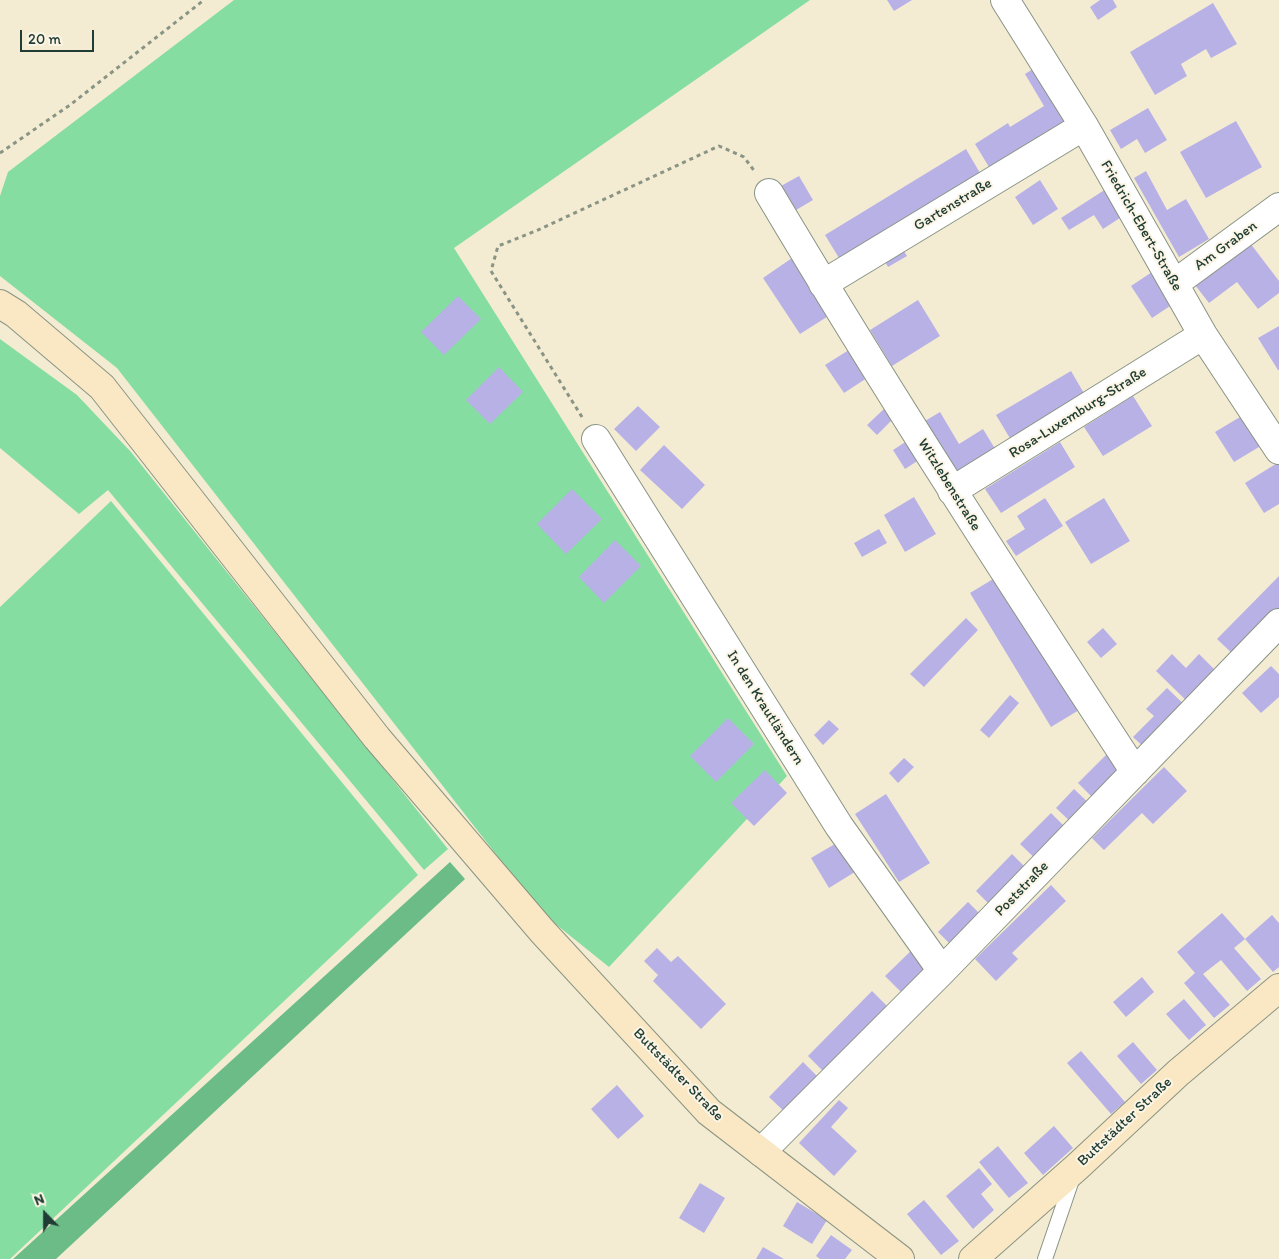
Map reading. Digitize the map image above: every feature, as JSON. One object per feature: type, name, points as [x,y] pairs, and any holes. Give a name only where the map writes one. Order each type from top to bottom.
[{"type":"main road","name":"Buttstädter Straße","points":[[0,304],[16,314],[102,387],[377,738],[542,931],[709,1112],[900,1259]]},
{"type":"main road","name":"Buttstädter Straße","points":[[972,1259],[1077,1167],[1178,1073],[1279,988]]},
{"type":"street","name":"Friedrich-Ebert-Straße","points":[[1005,0],[1084,126],[1203,335],[1279,450]]},
{"type":"street","name":"Gartenstraße","points":[[823,284],[1084,126]]},
{"type":"street","name":"Witzlebenstraße","points":[[770,193],[823,284],[952,491],[1135,772]]},
{"type":"street","name":"Am Graben","points":[[1174,284],[1279,208]]},
{"type":"street","name":"Rosa-Luxemburg-Straße","points":[[952,491],[1203,335]]},
{"type":"street","name":"In den Krautländern","points":[[596,439],[839,826],[942,971]]},
{"type":"street","name":"Poststraße","points":[[761,1152],[942,971],[1279,623]]},
{"type":"lane","points":[[1044,1259],[1077,1167]]},
{"type":"path","points":[[0,153],[70,105],[204,0]]},
{"type":"path","points":[[596,439],[491,271],[498,246],[547,226],[719,146],[744,157],[770,193]]},
{"type":"green space","points":[[234,0],[810,0],[454,248],[787,776],[609,967],[553,922],[520,885],[117,368],[0,276],[0,196],[8,172]]},
{"type":"green space","points":[[0,339],[77,395],[131,452],[448,849],[424,870],[108,490],[79,514],[0,448]]},
{"type":"green space","points":[[111,501],[418,875],[10,1259],[0,1259],[0,607]]},
{"type":"green space","points":[[450,862],[465,879],[56,1259],[13,1259]]},
{"type":"building","points":[[887,0],[912,0],[894,11]]},
{"type":"building","points":[[1100,0],[1113,0],[1117,7],[1098,20],[1090,7]]},
{"type":"building","points":[[1213,3],[1237,44],[1211,58],[1206,49],[1181,64],[1187,76],[1155,95],[1130,52]]},
{"type":"building","points":[[1036,67],[1068,119],[989,167],[975,144],[1008,123],[1010,127],[1044,106],[1025,74]]},
{"type":"building","points":[[1148,108],[1167,140],[1145,153],[1137,139],[1121,149],[1110,130]]},
{"type":"building","points":[[1236,121],[1262,167],[1206,198],[1180,152]]},
{"type":"building","points":[[966,149],[980,173],[839,258],[825,235]]},
{"type":"building","points":[[1146,171],[1167,210],[1186,199],[1209,239],[1179,257],[1134,178]]},
{"type":"building","points":[[799,176],[813,200],[796,210],[781,186]]},
{"type":"building","points":[[1040,180],[1058,209],[1033,225],[1015,197]]},
{"type":"building","points":[[1106,189],[1123,216],[1103,229],[1094,215],[1069,230],[1061,218]]},
{"type":"building","points":[[1250,243],[1279,281],[1279,293],[1258,309],[1237,282],[1209,303],[1195,285]]},
{"type":"building","points":[[900,245],[907,256],[888,267],[882,256]]},
{"type":"building","points":[[792,258],[830,315],[800,334],[763,278]]},
{"type":"building","points":[[1152,272],[1173,304],[1152,318],[1131,286]]},
{"type":"building","points":[[458,296],[481,319],[444,355],[421,332]]},
{"type":"building","points":[[918,300],[940,336],[892,366],[870,330]]},
{"type":"building","points":[[1279,326],[1279,370],[1278,370],[1258,338]]},
{"type":"building","points":[[852,348],[870,376],[844,393],[825,365]]},
{"type":"building","points":[[499,367],[523,392],[490,424],[466,400]]},
{"type":"building","points":[[1071,371],[1085,395],[1011,440],[996,415]]},
{"type":"building","points":[[1133,396],[1152,426],[1103,456],[1084,427]]},
{"type":"building","points":[[638,406],[660,427],[636,451],[614,429]]},
{"type":"building","points":[[885,408],[894,418],[877,435],[867,425]]},
{"type":"building","points":[[940,412],[959,444],[983,429],[997,452],[958,476],[925,421]]},
{"type":"building","points":[[1245,414],[1264,444],[1234,462],[1215,432]]},
{"type":"building","points":[[910,439],[922,458],[905,469],[893,450]]},
{"type":"building","points":[[1060,442],[1075,467],[1001,513],[985,489]]},
{"type":"building","points":[[664,445],[705,485],[682,509],[640,470]]},
{"type":"building","points":[[1279,462],[1279,504],[1264,513],[1245,483]]},
{"type":"building","points":[[572,489],[602,519],[566,554],[537,524]]},
{"type":"building","points":[[914,497],[936,534],[905,552],[884,515]]},
{"type":"building","points":[[1045,498],[1063,526],[1016,556],[1006,541],[1025,529],[1017,516]]},
{"type":"building","points":[[1104,498],[1130,541],[1091,564],[1065,522]]},
{"type":"building","points":[[879,529],[887,543],[862,557],[854,543]]},
{"type":"building","points":[[615,540],[641,566],[604,603],[579,577]]},
{"type":"building","points":[[998,576],[1079,710],[1051,727],[970,593]]},
{"type":"building","points":[[1279,576],[1279,620],[1239,660],[1217,639]]},
{"type":"building","points":[[966,618],[978,630],[924,687],[910,674]]},
{"type":"building","points":[[1103,628],[1117,644],[1101,658],[1087,642]]},
{"type":"building","points":[[1172,654],[1186,668],[1199,654],[1222,677],[1193,707],[1156,671]]},
{"type":"building","points":[[1271,666],[1279,674],[1279,697],[1261,713],[1242,693]]},
{"type":"building","points":[[1167,688],[1190,710],[1149,752],[1133,737],[1154,716],[1146,709]]},
{"type":"building","points":[[1010,695],[1019,703],[989,738],[980,730]]},
{"type":"building","points":[[728,718],[754,744],[716,782],[690,756]]},
{"type":"building","points":[[829,720],[839,729],[823,745],[814,735]]},
{"type":"building","points":[[1109,752],[1129,772],[1098,803],[1078,783]]},
{"type":"building","points":[[904,758],[914,767],[898,783],[889,773]]},
{"type":"building","points":[[1164,767],[1187,791],[1153,824],[1142,813],[1104,850],[1092,838]]},
{"type":"building","points":[[765,770],[787,793],[754,826],[731,803]]},
{"type":"building","points":[[1074,789],[1094,808],[1075,826],[1056,808]]},
{"type":"building","points":[[886,794],[930,863],[899,882],[855,814]]},
{"type":"building","points":[[1051,813],[1070,832],[1040,863],[1020,844]]},
{"type":"building","points":[[840,841],[858,870],[829,888],[811,858]]},
{"type":"building","points":[[1012,854],[1030,872],[994,909],[976,891]]},
{"type":"building","points":[[1051,885],[1066,901],[1012,953],[1018,959],[996,981],[975,959]]},
{"type":"building","points":[[968,902],[985,919],[955,949],[938,932]]},
{"type":"building","points":[[1222,913],[1245,939],[1234,948],[1261,979],[1247,991],[1221,960],[1203,974],[1230,1005],[1214,1018],[1184,983],[1195,973],[1177,952]]},
{"type":"building","points":[[1272,915],[1279,923],[1279,967],[1273,972],[1245,939]]},
{"type":"building","points":[[916,946],[937,966],[906,997],[885,976]]},
{"type":"building","points":[[657,948],[671,962],[678,956],[726,1004],[701,1029],[653,981],[658,975],[644,961]]},
{"type":"building","points":[[1142,977],[1154,992],[1126,1017],[1113,1002]]},
{"type":"building","points":[[872,991],[893,1012],[829,1077],[808,1056]]},
{"type":"building","points":[[1184,999],[1206,1025],[1189,1040],[1166,1014]]},
{"type":"building","points":[[1133,1042],[1157,1070],[1141,1084],[1117,1056]]},
{"type":"building","points":[[1081,1051],[1125,1102],[1111,1114],[1067,1063]]},
{"type":"building","points":[[803,1062],[823,1082],[789,1116],[769,1097]]},
{"type":"building","points":[[617,1085],[644,1116],[618,1139],[591,1109]]},
{"type":"building","points":[[839,1100],[848,1108],[831,1127],[857,1151],[834,1176],[799,1143]]},
{"type":"building","points":[[1054,1126],[1073,1148],[1043,1175],[1024,1153]]},
{"type":"building","points":[[998,1146],[1028,1183],[1009,1198],[979,1162]]},
{"type":"building","points":[[979,1168],[992,1184],[981,1194],[994,1210],[973,1229],[946,1196]]},
{"type":"building","points":[[700,1183],[725,1198],[704,1233],[679,1218]]},
{"type":"building","points":[[924,1200],[959,1241],[941,1255],[907,1214]]},
{"type":"building","points":[[797,1202],[827,1220],[812,1244],[783,1226]]},
{"type":"building","points":[[831,1235],[852,1250],[845,1259],[820,1259],[816,1256]]},
{"type":"building","points":[[763,1247],[784,1259],[756,1259]]}]
